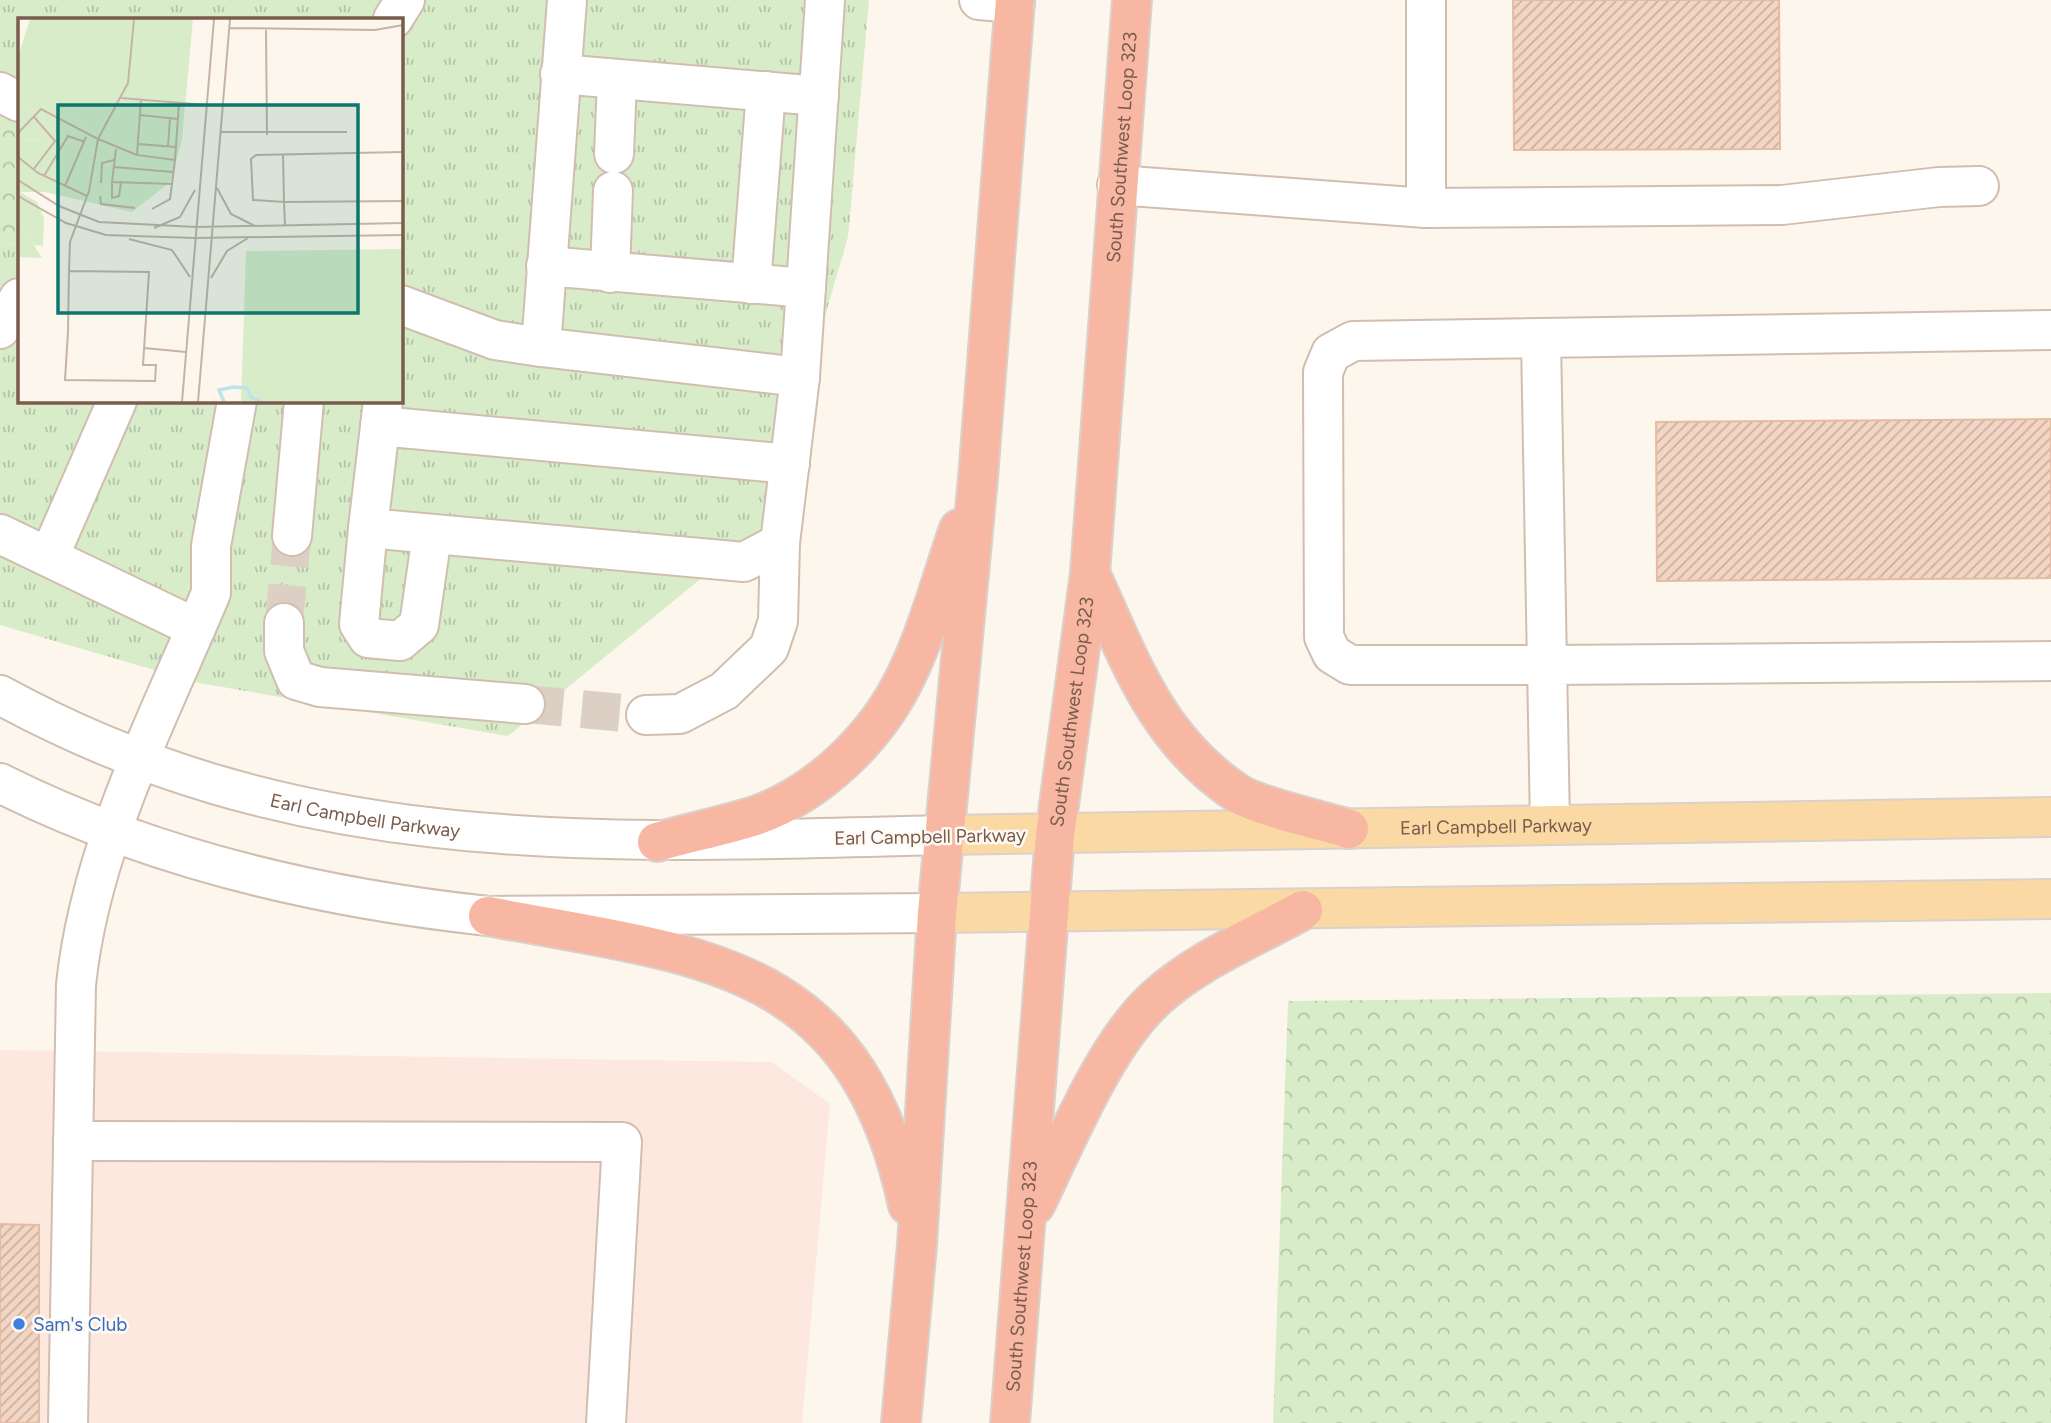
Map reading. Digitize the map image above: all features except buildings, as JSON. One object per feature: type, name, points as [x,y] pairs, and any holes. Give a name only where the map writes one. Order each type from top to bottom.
[{"type":"highway","name":"South Southwest Loop 323","points":[[1010,1423],[1055,835],[1090,573],[1132,0]]},
{"type":"highway","points":[[901,1423],[917,1245],[937,913],[978,478],[1003,1]]},
{"type":"highway","points":[[657,842],[756,815],[782,804],[834,770],[864,739],[908,673],[978,478]]},
{"type":"highway","points":[[1090,573],[1148,700],[1185,749],[1238,794],[1349,829]]},
{"type":"highway","points":[[1027,1222],[1116,1048],[1155,999],[1188,973],[1303,911]]},
{"type":"highway","points":[[488,916],[705,960],[756,981],[801,1010],[840,1049],[877,1106],[903,1181],[917,1245]]},
{"type":"main road","name":"Earl Campbell Parkway","points":[[945,835],[2051,817]]},
{"type":"main road","points":[[937,913],[1303,911],[2051,899]]},
{"type":"street","points":[[394,18],[405,0]]},
{"type":"street","points":[[541,347],[567,0]]},
{"type":"street","points":[[646,715],[680,714],[723,691],[769,648],[778,621],[780,543],[800,377],[825,0]]},
{"type":"street","points":[[1426,0],[1426,208]]},
{"type":"street","points":[[560,75],[819,96]]},
{"type":"street","points":[[614,154],[617,80]]},
{"type":"street","points":[[751,284],[766,91]]},
{"type":"street","points":[[0,92],[18,101]]},
{"type":"street","points":[[1117,185],[1426,208],[1782,205],[1909,190],[1979,186]]},
{"type":"street","points":[[610,272],[613,191]]},
{"type":"street","points":[[547,266],[806,288]]},
{"type":"street","points":[[0,329],[18,300]]},
{"type":"street","points":[[402,305],[495,340],[800,377]]},
{"type":"street","points":[[2051,330],[1353,341],[1331,353],[1323,372],[1324,637],[1332,654],[1350,665],[2051,661]]},
{"type":"street","points":[[1541,340],[1550,824]]},
{"type":"street","points":[[50,557],[117,402]]},
{"type":"street","points":[[68,1423],[76,985],[81,942],[100,866],[211,593],[211,546],[237,402]]},
{"type":"street","points":[[292,536],[304,402]]},
{"type":"street","points":[[432,535],[419,625],[400,640],[368,638],[359,624],[381,413],[789,464]]},
{"type":"street","points":[[368,528],[744,562],[780,543]]},
{"type":"street","points":[[0,534],[196,628]]},
{"type":"street","points":[[284,623],[284,650],[296,680],[320,687],[525,704]]},
{"type":"street","name":"Earl Campbell Parkway","points":[[0,695],[95,741],[222,787],[344,816],[486,835],[657,842],[945,835]]},
{"type":"street","points":[[0,783],[113,833],[196,860],[329,894],[488,916],[937,913]]},
{"type":"street","points":[[73,1141],[622,1142],[606,1423]]},
{"type":"shaded area","points":[[0,1050],[772,1062],[830,1104],[802,1423],[0,1423]]},
{"type":"green space","points":[[0,0],[869,0],[848,237],[763,528],[508,736],[199,683],[0,625],[0,244],[18,245],[18,402],[402,402],[402,18],[18,18],[18,84],[0,80]]},
{"type":"green space","points":[[0,80],[18,84],[18,245],[0,244]]},
{"type":"green space","points":[[2051,993],[2051,1423],[1273,1423],[1288,1001]]},
{"type":"tunnel","points":[[284,623],[292,536]]},
{"type":"tunnel","points":[[525,704],[646,715]]},
{"type":"place","name":"Sam's Club","points":[[19,1324]]}]
